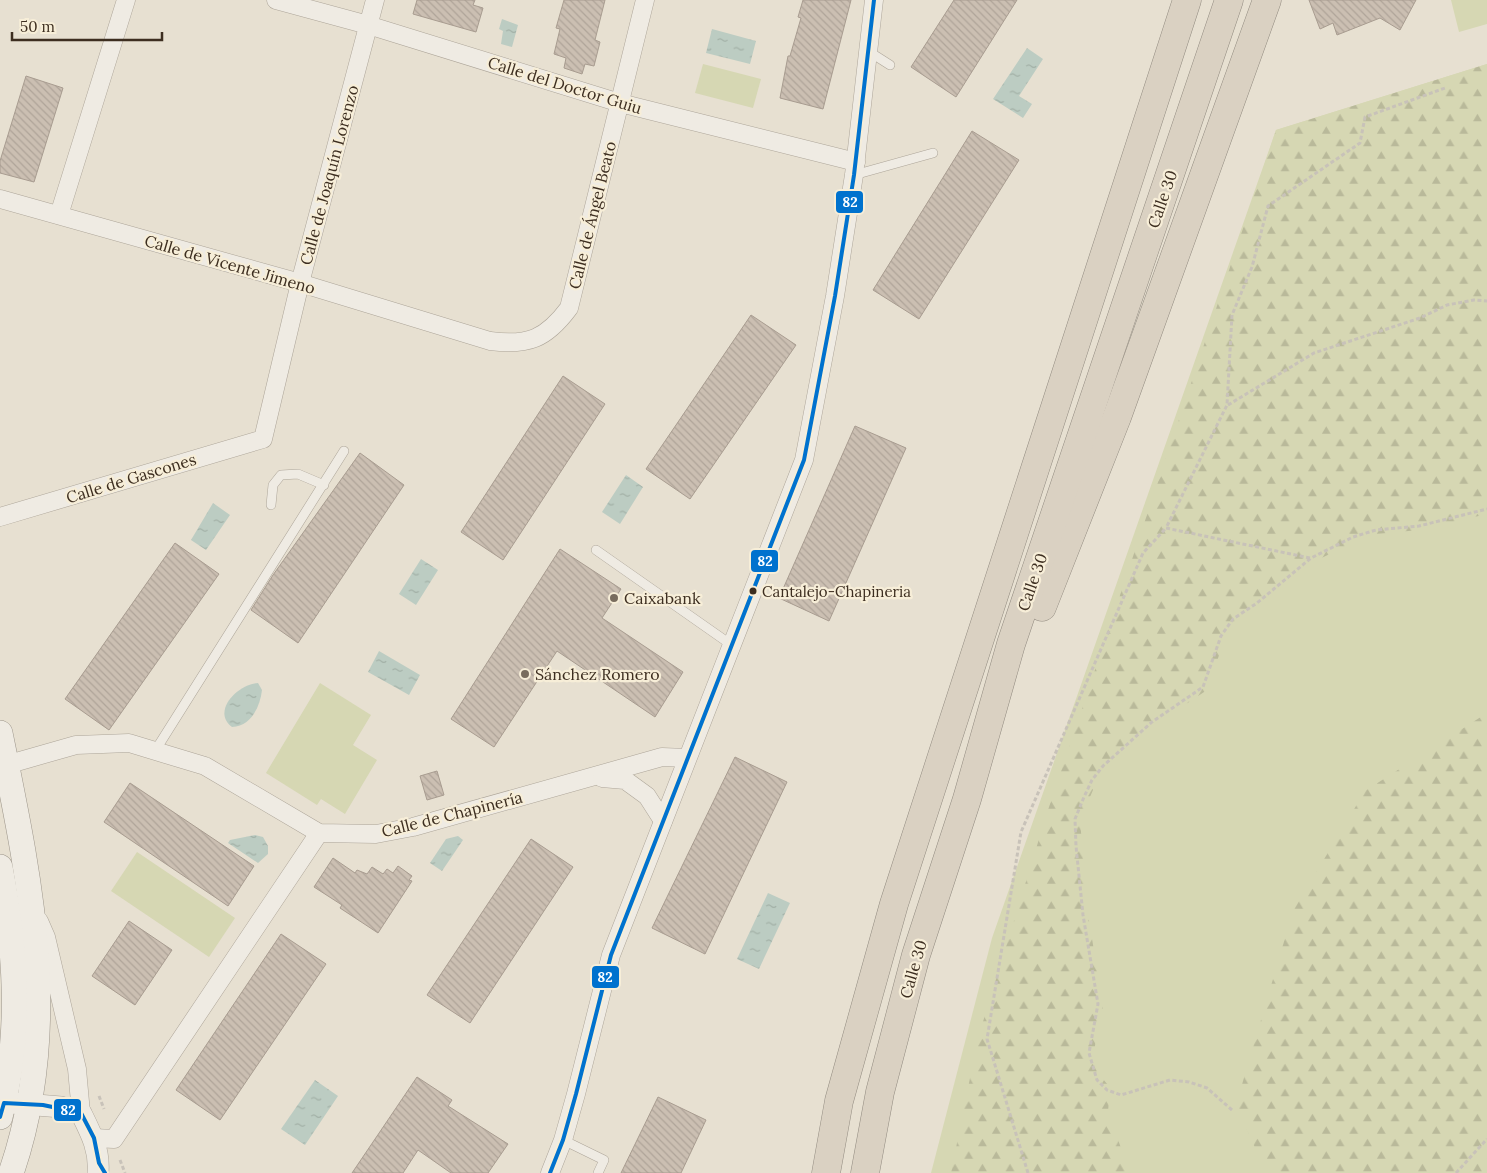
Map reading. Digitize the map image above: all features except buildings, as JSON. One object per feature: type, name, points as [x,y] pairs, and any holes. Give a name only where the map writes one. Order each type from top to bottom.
[{"type":"highway","name":"Calle 30","points":[[826,1173],[839,1101],[894,904],[1187,0]]},
{"type":"highway","name":"Calle 30","points":[[865,1173],[880,1092],[916,955],[966,799],[1012,644],[1229,0]]},
{"type":"highway","points":[[966,799],[1117,418],[1267,0]]},
{"type":"main road","points":[[0,733],[32,906],[39,997],[38,1036],[28,1103],[22,1138],[11,1173]]},
{"type":"main road","points":[[0,867],[10,922],[15,977],[12,1055],[2,1110]]},
{"type":"street","points":[[59,215],[126,0]]},
{"type":"street","name":"Calle del Doctor Guiu","points":[[276,0],[368,25],[620,103],[855,168]]},
{"type":"street","name":"Calle de Joaquín Lorenzo","points":[[263,439],[300,283],[375,0]]},
{"type":"street","name":"Calle de Ángel Beato","points":[[459,332],[490,341],[521,343],[545,334],[569,308],[645,0]]},
{"type":"street","points":[[550,1173],[563,1140],[611,955],[804,460],[835,296],[855,168],[874,0]]},
{"type":"street","name":"Calle de Vicente Jimeno","points":[[0,199],[300,283],[459,332]]},
{"type":"street","name":"Calle de Gascones","points":[[0,517],[263,439]]},
{"type":"street","name":"Calle de Chapinería","points":[[6,765],[76,745],[129,743],[205,766],[319,833],[376,834],[413,827],[589,776],[662,758],[687,758]]},
{"type":"street","name":"Calle de Chapinería","points":[[589,776],[625,780],[647,796],[663,822]]},
{"type":"street","points":[[94,1138],[114,1139],[319,833]]},
{"type":"street","points":[[32,906],[46,937],[77,1069],[81,1113],[94,1138],[100,1170]]},
{"type":"street","points":[[2,1110],[28,1103],[61,1107],[81,1113]]},
{"type":"lane","points":[[868,51],[890,65]]},
{"type":"lane","points":[[855,168],[933,154]]},
{"type":"lane","points":[[155,751],[344,451]]},
{"type":"lane","points":[[271,505],[273,485],[281,474],[298,474],[324,485]]},
{"type":"lane","points":[[596,550],[733,646]]},
{"type":"lane","points":[[1,945],[15,977]]},
{"type":"lane","points":[[563,1140],[604,1160],[598,1173]]},
{"type":"path","points":[[1028,1173],[987,1039],[1020,832],[1143,552],[1166,528],[1228,405],[1232,315],[1252,268],[1268,206],[1360,143],[1365,117],[1445,88]]},
{"type":"path","points":[[1228,405],[1314,353],[1420,318],[1447,305],[1474,300],[1487,301]]},
{"type":"path","points":[[1232,1110],[1207,1088],[1189,1082],[1170,1080],[1121,1095],[1107,1090],[1097,1080],[1090,1053],[1098,1004],[1083,915],[1075,819],[1092,780],[1103,766],[1152,722],[1203,687],[1221,636],[1233,619],[1311,558],[1353,537],[1376,530],[1419,526],[1487,509]]},
{"type":"path","points":[[1166,528],[1311,558]]},
{"type":"path","points":[[1456,1173],[1487,1139]]},
{"type":"green space","points":[[1451,0],[1487,0],[1487,24],[1459,32]]},
{"type":"green space","points":[[703,64],[761,79],[753,108],[695,93]]},
{"type":"green space","points":[[1487,64],[1487,1173],[931,1173],[992,938],[1276,130]]},
{"type":"green space","points":[[1487,64],[1487,514],[1419,530],[1377,534],[1313,562],[1260,606],[1236,622],[1225,638],[1207,690],[1155,725],[1106,770],[1096,783],[1080,820],[1088,915],[1103,1004],[1095,1057],[1096,1066],[1101,1076],[1110,1087],[1108,1112],[1130,1173],[951,1173],[978,1038],[1047,813],[1276,130]]},
{"type":"green space","points":[[320,683],[371,715],[353,745],[377,760],[345,814],[321,799],[317,805],[266,773]]},
{"type":"green space","points":[[1487,713],[1487,1173],[1266,1173],[1236,1105],[1293,911],[1365,791]]},
{"type":"green space","points":[[137,852],[235,918],[209,957],[111,891]]},
{"type":"water","points":[[502,19],[518,25],[512,47],[501,44],[503,31],[499,29]]},
{"type":"water","points":[[712,29],[756,41],[750,64],[706,53]]},
{"type":"water","points":[[1027,48],[1043,59],[1019,96],[1032,104],[1023,118],[993,99]]},
{"type":"water","points":[[626,475],[643,487],[620,524],[602,512]]},
{"type":"water","points":[[213,503],[230,515],[206,550],[191,540]]},
{"type":"water","points":[[421,559],[438,570],[416,605],[399,594]]},
{"type":"water","points":[[379,651],[420,675],[409,695],[368,672]]},
{"type":"water","points":[[258,683],[262,690],[257,709],[244,723],[232,727],[226,721],[224,714],[230,699],[243,688]]},
{"type":"water","points":[[255,835],[263,837],[268,846],[268,854],[258,863],[228,843],[230,840]]},
{"type":"water","points":[[458,836],[463,840],[442,871],[430,863],[446,839]]},
{"type":"water","points":[[768,893],[790,903],[759,969],[737,959]]},
{"type":"water","points":[[315,1080],[338,1096],[305,1145],[281,1129]]},
{"type":"transit line","name":"82","points":[[550,1173],[563,1140],[576,1094],[611,955],[804,460],[835,296],[854,175],[874,0]]},
{"type":"transit line","name":"82","points":[[0,1117],[4,1103],[43,1105],[81,1113],[94,1138],[99,1163],[105,1173]]},
{"type":"place","name":"Cantalejo-Chapineria","points":[[753,591]]},
{"type":"place","name":"Caixabank","points":[[614,598]]},
{"type":"place","name":"Sánchez Romero","points":[[525,674]]}]
